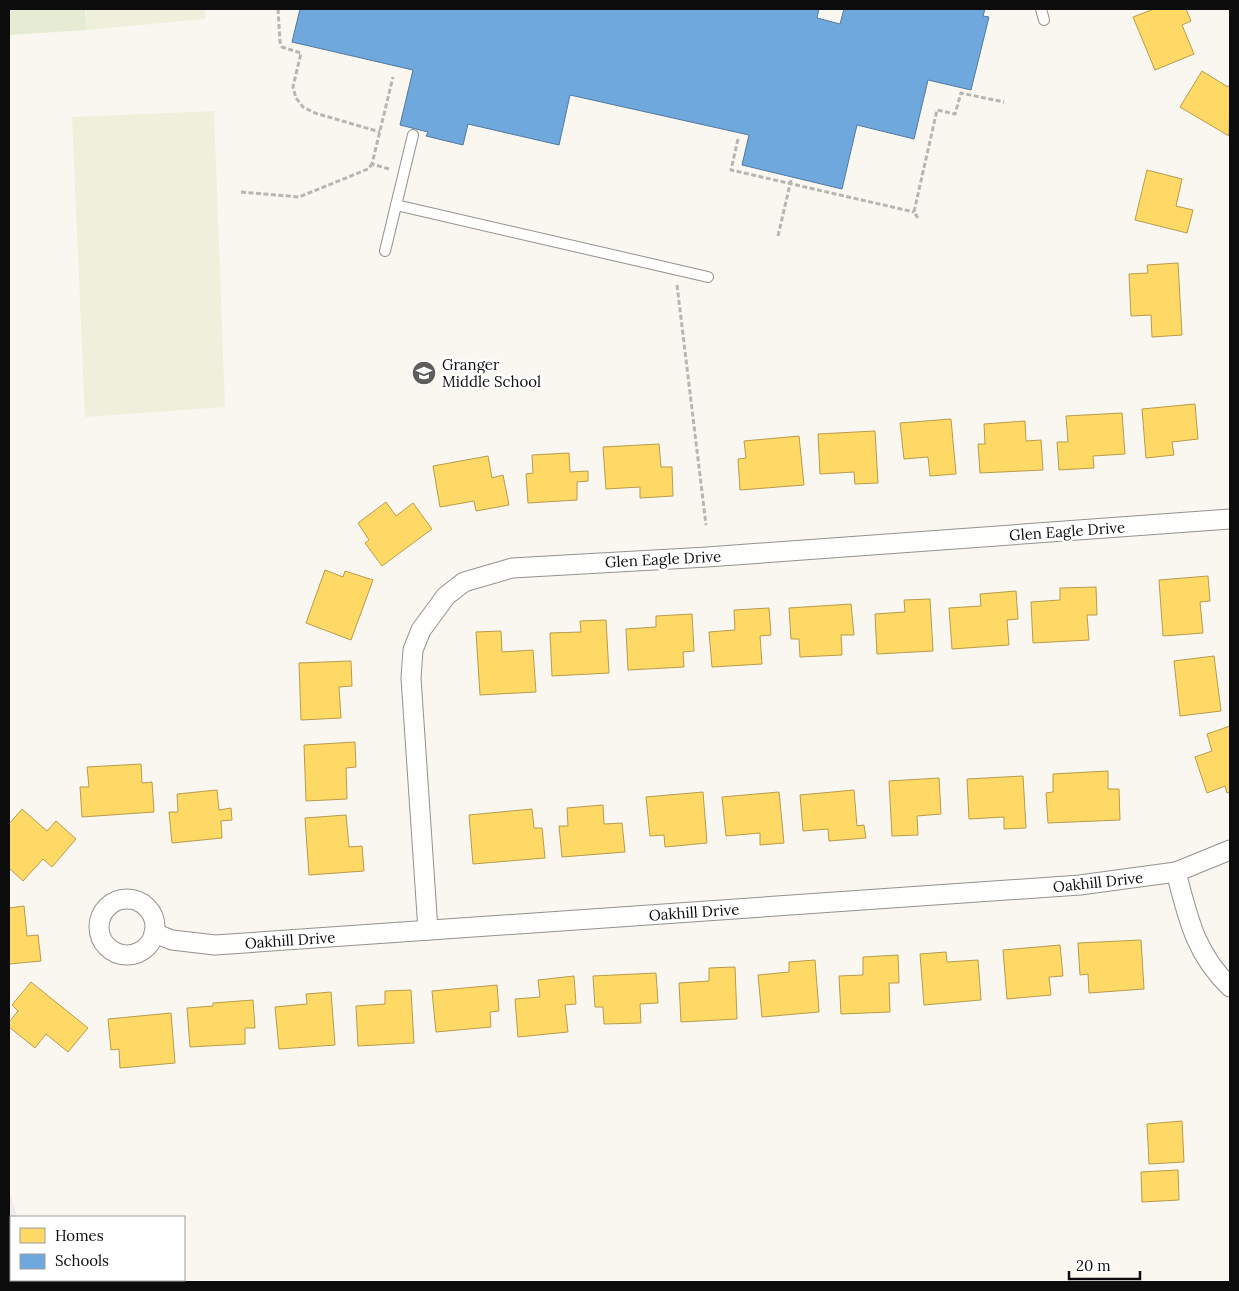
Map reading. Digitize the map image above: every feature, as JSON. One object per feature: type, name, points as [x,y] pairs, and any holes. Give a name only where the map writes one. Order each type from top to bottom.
[{"type":"street","name":"Glen Eagle Drive","points":[[428,930],[412,668],[413,650],[432,612],[446,596],[464,582],[512,568],[707,557],[1230,519]]},
{"type":"street","name":"Oakhill Drive","points":[[154,933],[172,940],[215,945],[1080,885],[1176,872],[1230,850]]},
{"type":"street","points":[[1176,872],[1191,927],[1201,951],[1215,972],[1230,987]]},
{"type":"lane","points":[[1041,9],[1044,20]]},
{"type":"lane","points":[[386,251],[413,135]]},
{"type":"lane","points":[[396,205],[708,277]]},
{"type":"path","points":[[278,9],[282,47],[301,53],[293,87],[296,98],[303,107],[315,113],[380,132]]},
{"type":"path","points":[[241,192],[299,197],[368,169],[372,164],[393,76]]},
{"type":"path","points":[[914,212],[936,110],[955,114],[961,93],[1004,102]]},
{"type":"path","points":[[738,139],[731,170],[791,182],[914,212],[918,218]]},
{"type":"path","points":[[372,164],[390,169]]},
{"type":"path","points":[[778,236],[791,182]]},
{"type":"path","points":[[677,282],[677,300],[706,525]]},
{"type":"shaded area","points":[[9,1189],[17,1216],[10,1216],[10,1281],[21,1282],[9,1282]]},
{"type":"green space","points":[[9,9],[85,9],[87,30],[9,35]]},
{"type":"green space","points":[[86,9],[205,9],[205,19],[87,30]]},
{"type":"green space","points":[[214,111],[225,407],[85,417],[72,117]]},
{"type":"building: Homes","points":[[1154,9],[1186,9],[1191,21],[1182,25],[1194,54],[1155,70],[1133,17]]},
{"type":"building: Homes","points":[[1202,71],[1228,87],[1230,84],[1229,136],[1180,107]]},
{"type":"building: Homes","points":[[1147,170],[1182,179],[1176,206],[1193,210],[1187,233],[1135,220]]},
{"type":"building: Homes","points":[[1178,263],[1182,335],[1152,337],[1151,315],[1131,316],[1129,274],[1148,273],[1147,265]]},
{"type":"building: Homes","points":[[1195,404],[1198,439],[1172,442],[1174,455],[1146,458],[1142,409]]},
{"type":"building: Homes","points":[[1122,413],[1125,454],[1093,456],[1094,468],[1059,470],[1057,442],[1068,442],[1066,416]]},
{"type":"building: Homes","points":[[951,419],[956,474],[930,476],[928,457],[904,459],[900,423]]},
{"type":"building: Homes","points":[[1025,421],[1026,441],[1041,440],[1043,470],[980,473],[978,444],[985,444],[984,424]]},
{"type":"building: Homes","points":[[875,431],[878,483],[855,484],[854,472],[820,474],[818,434]]},
{"type":"building: Homes","points":[[799,436],[804,485],[740,490],[738,459],[746,458],[744,441]]},
{"type":"building: Homes","points":[[659,444],[661,467],[672,467],[673,496],[640,498],[640,487],[606,489],[603,447]]},
{"type":"building: Homes","points":[[569,453],[570,472],[588,471],[588,481],[577,482],[577,500],[528,503],[526,474],[533,473],[532,455]]},
{"type":"building: Homes","points":[[488,456],[492,478],[503,475],[509,505],[476,511],[474,501],[440,507],[433,466]]},
{"type":"building: Homes","points":[[386,502],[396,516],[413,503],[432,529],[382,566],[365,543],[369,540],[358,523]]},
{"type":"building: Homes","points":[[325,570],[343,577],[345,571],[373,580],[351,640],[306,623]]},
{"type":"building: Homes","points":[[1208,576],[1210,601],[1200,602],[1203,633],[1163,636],[1159,580]]},
{"type":"building: Homes","points":[[1096,587],[1097,615],[1087,615],[1089,640],[1033,643],[1031,602],[1060,600],[1060,588]]},
{"type":"building: Homes","points":[[1016,591],[1018,619],[1007,620],[1009,645],[952,649],[949,608],[981,606],[980,594]]},
{"type":"building: Homes","points":[[930,599],[933,651],[877,654],[875,614],[905,612],[904,600]]},
{"type":"building: Homes","points":[[851,604],[854,635],[841,635],[842,655],[800,657],[799,639],[791,639],[789,608]]},
{"type":"building: Homes","points":[[769,608],[771,635],[760,636],[762,664],[712,667],[709,632],[735,630],[734,610]]},
{"type":"building: Homes","points":[[692,614],[694,651],[683,652],[684,667],[628,670],[626,629],[656,627],[656,616]]},
{"type":"building: Homes","points":[[606,620],[609,673],[552,676],[550,633],[581,632],[580,621]]},
{"type":"building: Homes","points":[[501,631],[502,652],[533,650],[536,692],[480,695],[476,632]]},
{"type":"building: Homes","points":[[1214,656],[1221,711],[1180,716],[1174,661]]},
{"type":"building: Homes","points":[[351,661],[352,686],[339,687],[341,718],[301,720],[299,663]]},
{"type":"building: Homes","points":[[1230,726],[1230,792],[1227,793],[1225,786],[1207,793],[1195,757],[1212,751],[1207,734]]},
{"type":"building: Homes","points":[[355,742],[356,767],[346,768],[347,799],[306,801],[304,745]]},
{"type":"building: Homes","points":[[141,764],[142,783],[152,782],[154,812],[82,817],[80,787],[89,787],[87,767]]},
{"type":"building: Homes","points":[[1108,771],[1108,789],[1119,789],[1120,820],[1048,823],[1046,793],[1053,792],[1053,774]]},
{"type":"building: Homes","points":[[1023,776],[1026,828],[1004,829],[1004,817],[969,819],[967,779]]},
{"type":"building: Homes","points":[[939,778],[941,814],[917,816],[918,835],[892,836],[889,781]]},
{"type":"building: Homes","points":[[217,790],[219,810],[231,808],[232,820],[221,821],[222,838],[172,843],[169,812],[178,812],[177,794]]},
{"type":"building: Homes","points":[[854,790],[857,826],[864,825],[866,838],[829,841],[828,829],[803,831],[800,795]]},
{"type":"building: Homes","points":[[703,792],[707,843],[665,847],[664,835],[650,836],[646,797]]},
{"type":"building: Homes","points":[[779,792],[784,843],[760,845],[760,833],[726,836],[722,797]]},
{"type":"building: Homes","points":[[603,805],[604,824],[622,823],[625,852],[562,857],[559,826],[568,826],[567,808]]},
{"type":"building: Homes","points":[[22,809],[47,831],[56,821],[76,839],[52,867],[43,859],[23,881],[9,868],[9,824]]},
{"type":"building: Homes","points":[[532,809],[534,828],[542,828],[545,858],[473,864],[469,815]]},
{"type":"building: Homes","points":[[346,815],[349,847],[362,846],[364,871],[309,875],[305,818]]},
{"type":"building: Homes","points":[[24,906],[27,936],[38,935],[41,961],[9,964],[9,908]]},
{"type":"building: Homes","points":[[1141,940],[1144,989],[1089,993],[1088,974],[1080,975],[1078,943]]},
{"type":"building: Homes","points":[[1060,945],[1063,976],[1049,977],[1051,995],[1007,999],[1003,950]]},
{"type":"building: Homes","points":[[946,952],[947,962],[978,960],[981,1000],[924,1005],[920,954]]},
{"type":"building: Homes","points":[[898,955],[899,983],[889,983],[890,1012],[841,1014],[839,976],[863,975],[863,957]]},
{"type":"building: Homes","points":[[815,960],[819,1012],[762,1017],[758,975],[789,972],[789,962]]},
{"type":"building: Homes","points":[[735,967],[737,1019],[681,1022],[679,983],[709,981],[709,968]]},
{"type":"building: Homes","points":[[656,973],[658,1003],[640,1004],[641,1023],[604,1024],[603,1007],[595,1007],[593,976]]},
{"type":"building: Homes","points":[[574,976],[576,1004],[565,1005],[568,1032],[518,1037],[515,999],[540,997],[538,980]]},
{"type":"building: Homes","points":[[31,982],[88,1028],[68,1052],[46,1034],[35,1048],[9,1027],[9,1022],[18,1011],[12,1005]]},
{"type":"building: Homes","points":[[497,985],[499,1011],[490,1012],[491,1027],[436,1032],[432,991]]},
{"type":"building: Homes","points":[[411,990],[414,1043],[358,1046],[356,1006],[385,1004],[385,991]]},
{"type":"building: Homes","points":[[331,992],[335,1045],[279,1049],[275,1007],[307,1004],[306,994]]},
{"type":"building: Homes","points":[[253,1000],[255,1028],[245,1028],[245,1044],[190,1047],[187,1008],[213,1006],[213,1003]]},
{"type":"building: Homes","points":[[171,1013],[175,1063],[120,1068],[119,1049],[111,1050],[108,1019]]},
{"type":"building: Homes","points":[[1182,1121],[1184,1162],[1149,1164],[1147,1124]]},
{"type":"building: Homes","points":[[1178,1170],[1179,1200],[1142,1202],[1141,1172]]},
{"type":"building: Schools","points":[[300,9],[819,9],[817,18],[840,24],[844,9],[985,9],[983,16],[989,17],[971,90],[928,80],[914,139],[857,125],[842,189],[742,165],[749,135],[570,95],[559,145],[468,124],[463,145],[426,136],[428,132],[400,125],[413,70],[292,42]]},
{"type":"place","name":"Granger Middle School","points":[[424,373]]}]
